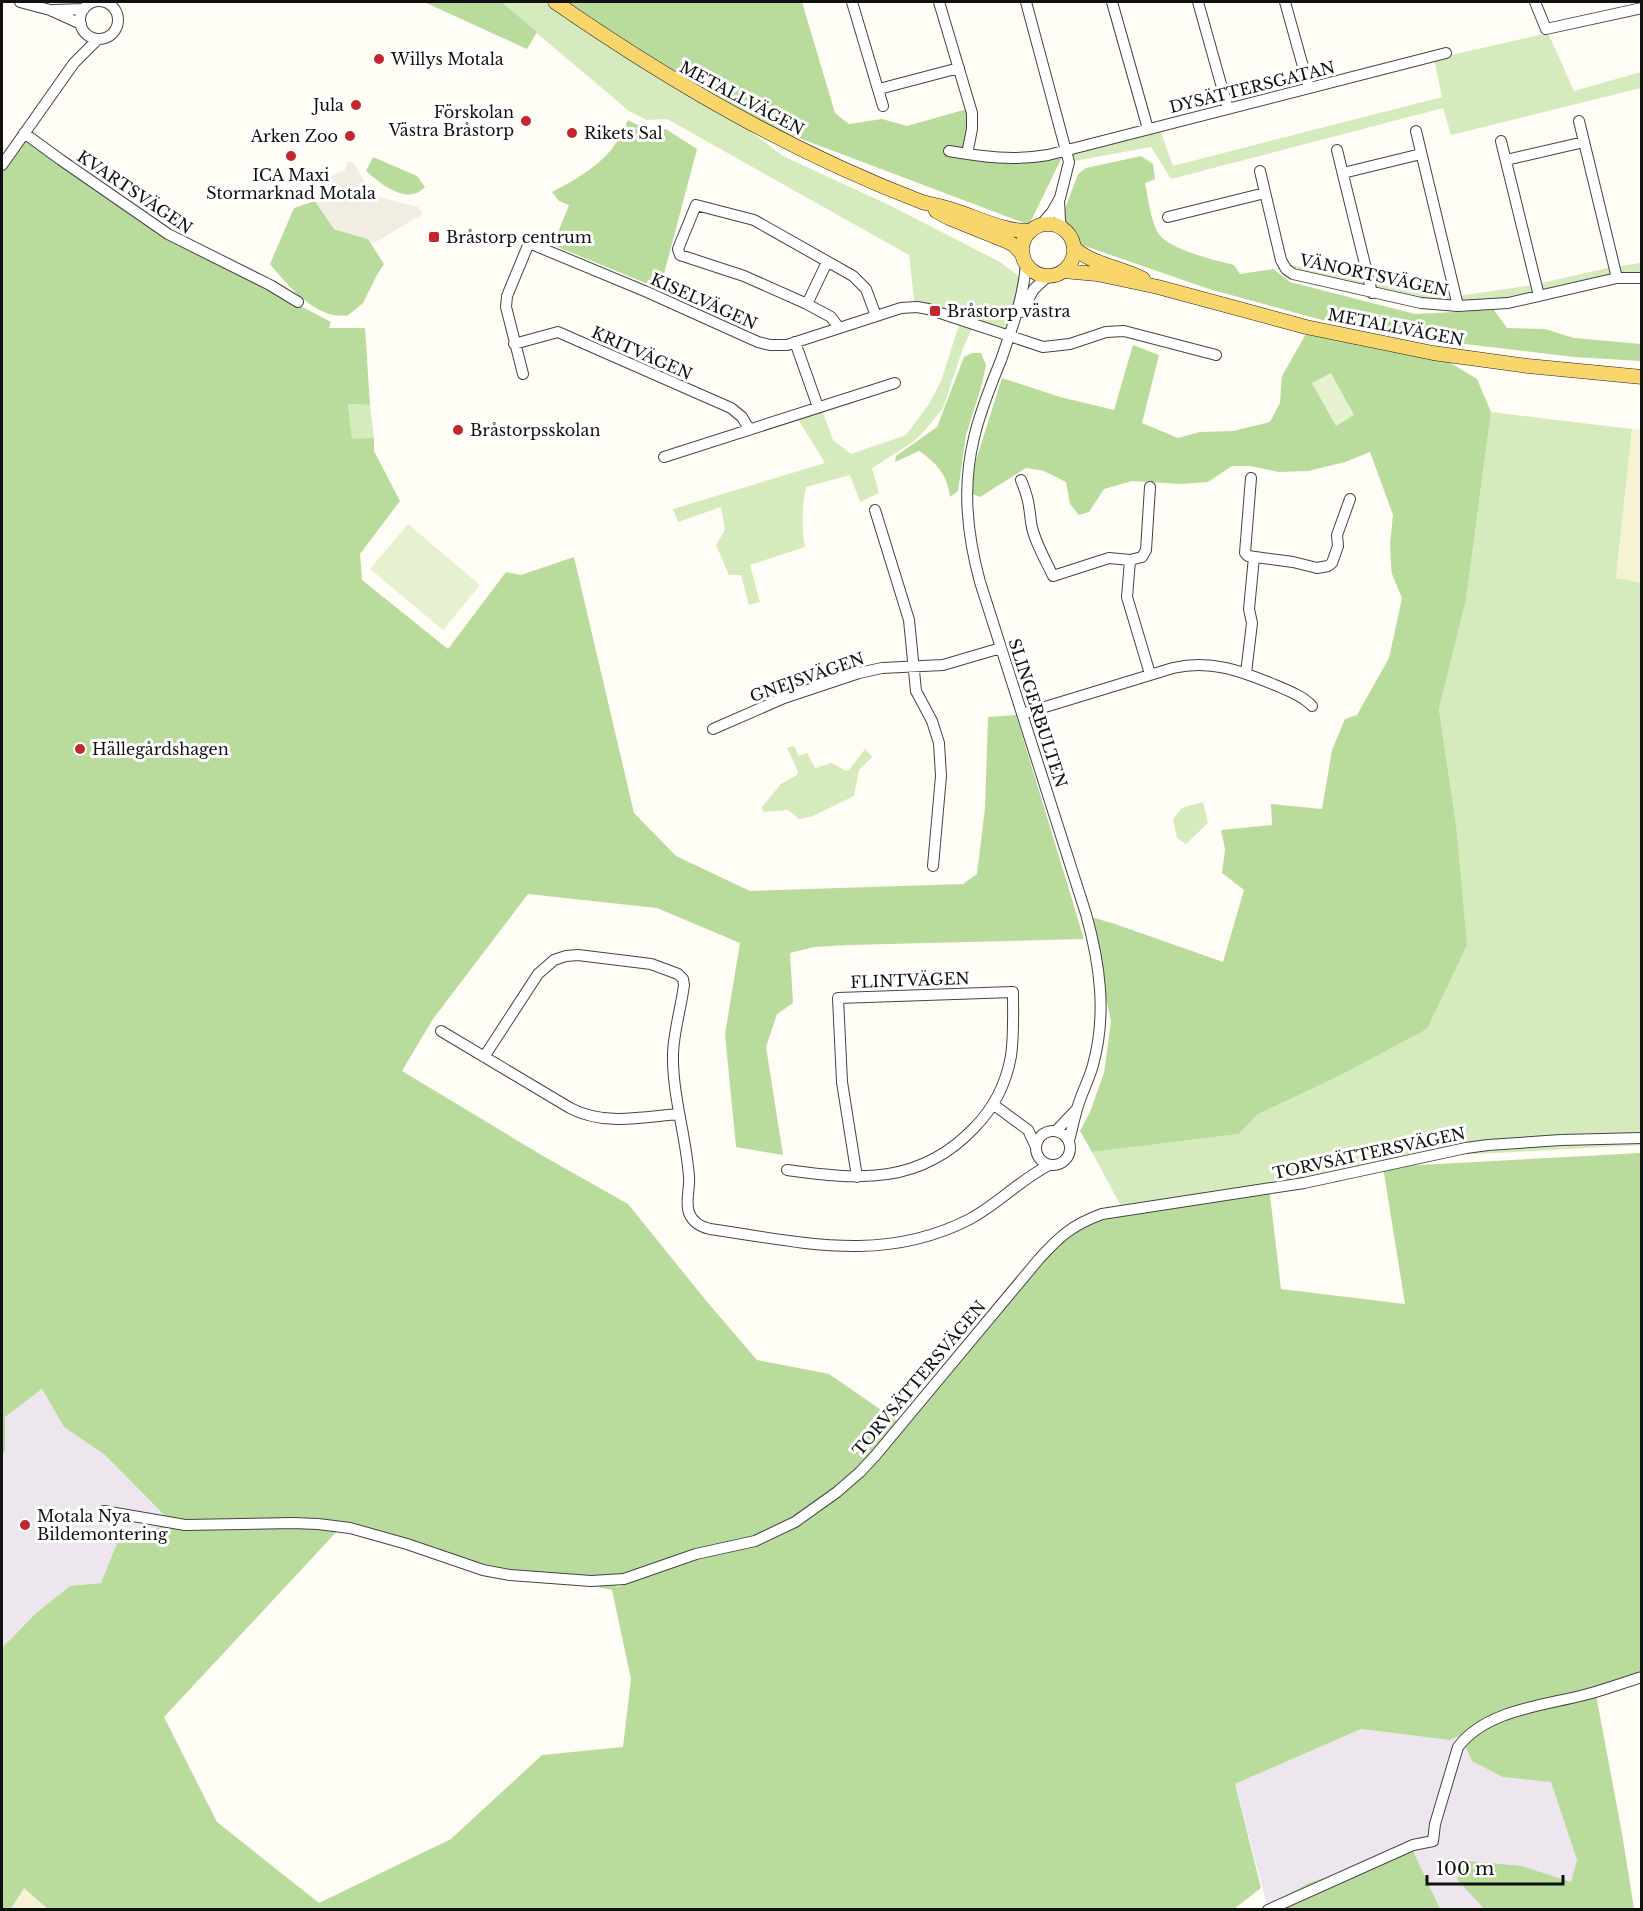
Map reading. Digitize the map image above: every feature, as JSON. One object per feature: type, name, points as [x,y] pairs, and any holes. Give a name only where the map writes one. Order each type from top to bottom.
[{"type":"main road","name":"METALLVÄGEN","points":[[555,2],[636,57],[709,101],[799,147],[925,203],[949,218],[1014,245],[1033,271],[1048,276],[1063,271],[1097,274],[1158,287],[1306,327],[1433,353],[1528,366],[1638,376]]},
{"type":"main road","name":"METALLVÄGEN","points":[[925,203],[951,209],[1006,229],[1052,225],[1062,229],[1070,237],[1074,248],[1093,261],[1124,270],[1158,287]]},
{"type":"main road","points":[[1024,259],[1025,239],[1036,228]]},
{"type":"main road","points":[[1063,271],[1072,261],[1074,248]]},
{"type":"street","points":[[20,2],[50,10],[82,27],[88,36],[98,39],[108,37],[114,32],[121,2]]},
{"type":"street","points":[[74,63],[82,43],[81,18],[84,9],[91,3],[103,2],[117,13]]},
{"type":"street","points":[[852,2],[884,106]]},
{"type":"street","points":[[939,2],[972,113],[968,154]]},
{"type":"street","points":[[1026,2],[1069,165],[1060,198],[1052,212],[1036,228]]},
{"type":"street","points":[[1112,2],[1148,129]]},
{"type":"street","points":[[1198,2],[1228,109]]},
{"type":"street","points":[[1285,2],[1309,88]]},
{"type":"street","points":[[1535,2],[1546,29],[1641,8]]},
{"type":"street","points":[[50,10],[84,9]]},
{"type":"street","points":[[2,165],[74,63],[98,39]]},
{"type":"street","name":"DYSÄTTERSGATAN","points":[[949,151],[1016,159],[1048,155],[1446,53]]},
{"type":"street","points":[[879,90],[959,68]]},
{"type":"street","points":[[1579,121],[1617,278]]},
{"type":"street","points":[[1416,132],[1458,306]]},
{"type":"street","name":"KVARTSVÄGEN","points":[[24,133],[168,234],[270,285],[298,302]]},
{"type":"street","points":[[1501,141],[1539,297]]},
{"type":"street","points":[[1506,160],[1584,142]]},
{"type":"street","points":[[1337,150],[1372,293]]},
{"type":"street","points":[[1343,173],[1421,154]]},
{"type":"street","name":"VÄNORTSVÄGEN","points":[[1260,171],[1281,260],[1289,272],[1421,303],[1458,306],[1497,304],[1539,297],[1617,278],[1641,278]]},
{"type":"street","points":[[1168,217],[1265,193]]},
{"type":"street","points":[[1060,198],[1062,229]]},
{"type":"street","points":[[839,328],[831,317],[807,304],[744,276],[680,255],[678,249],[696,205],[754,220],[860,282],[871,299],[876,316]]},
{"type":"street","name":"KISELVÄGEN","points":[[514,344],[506,312],[506,302],[529,243],[647,292],[758,342],[776,345],[795,342],[901,308],[917,307],[1036,346],[1051,347],[1070,344],[1106,332],[1124,331],[1216,356]]},
{"type":"street","name":"SLINGERBULTEN","points":[[1024,259],[1024,283],[1013,326],[974,436],[967,483],[967,517],[973,558],[1086,914],[1099,967],[1101,1016],[1097,1050],[1088,1082],[1076,1110],[1069,1140]]},
{"type":"street","points":[[807,304],[827,262]]},
{"type":"street","name":"SLINGERBULTEN","points":[[1013,326],[1034,289],[1048,276]]},
{"type":"street","name":"KRITVÄGEN","points":[[514,344],[558,332],[731,408],[742,417],[749,429]]},
{"type":"street","points":[[795,342],[818,407]]},
{"type":"street","points":[[514,344],[523,374]]},
{"type":"street","points":[[664,457],[895,383]]},
{"type":"street","points":[[1251,478],[1245,553],[1248,556],[1317,568],[1328,566],[1332,563],[1338,546],[1337,535],[1350,499]]},
{"type":"street","points":[[1021,480],[1030,503],[1031,522],[1053,576],[1110,558],[1130,560],[1142,557],[1146,550],[1150,487]]},
{"type":"street","points":[[875,510],[909,620],[916,691],[935,729],[941,757],[942,776],[933,866]]},
{"type":"street","points":[[1246,673],[1252,623],[1249,609],[1254,557]]},
{"type":"street","points":[[1130,560],[1127,597],[1150,674]]},
{"type":"street","name":"GNEJSVÄGEN","points":[[713,729],[784,698],[874,669],[957,663],[1001,648]]},
{"type":"street","points":[[1022,714],[1150,674],[1198,664],[1222,666],[1246,673],[1293,693],[1312,706]]},
{"type":"street","points":[[484,1057],[537,974],[554,960],[566,956],[578,956],[651,964],[678,974],[684,982],[673,1052],[674,1080],[689,1178],[687,1203],[690,1215],[702,1227],[840,1247],[900,1243],[936,1233],[970,1219],[1009,1193],[1027,1177],[1049,1165],[1057,1165],[1067,1159],[1071,1148],[1065,1136],[1028,1130]]},
{"type":"street","name":"FLINTVÄGEN","points":[[787,1170],[857,1177],[898,1173],[928,1163],[960,1143],[994,1105],[1005,1079],[1011,1056],[1012,992],[838,998],[842,1082],[857,1177]]},
{"type":"street","points":[[441,1031],[585,1115],[617,1120],[679,1114]]},
{"type":"street","points":[[994,1105],[1028,1130],[1040,1159],[1049,1165]]},
{"type":"street","name":"SLINGERBULTEN","points":[[1051,1132],[1076,1110]]},
{"type":"street","points":[[1027,1177],[1039,1139],[1051,1132]]},
{"type":"street","name":"TORVSÄTTERSVÄGEN","points":[[104,1511],[185,1525],[293,1523],[331,1525],[391,1539],[483,1570],[591,1581],[624,1580],[696,1554],[766,1537],[795,1522],[837,1492],[860,1472],[887,1442],[1057,1239],[1079,1223],[1102,1214],[1304,1183],[1488,1144],[1641,1138]]},
{"type":"street","points":[[1269,1910],[1413,1845],[1433,1841],[1435,1824],[1458,1747],[1482,1726],[1514,1712],[1588,1694],[1641,1677]]},
{"type":"shaded area","points":[[347,162],[353,162],[372,195],[418,207],[423,214],[372,244],[368,239],[334,229],[315,201],[330,177],[345,170]]},
{"type":"shaded area","points":[[1632,429],[1641,430],[1641,583],[1616,579]]},
{"type":"shaded area","points":[[42,1389],[64,1427],[105,1455],[172,1523],[119,1541],[101,1583],[70,1587],[35,1614],[2,1648],[2,1456],[5,1451],[5,1417]]},
{"type":"shaded area","points":[[1595,1690],[1634,1909],[1268,1909],[1235,1784],[1361,1729],[1449,1740]]},
{"type":"shaded area","points":[[24,1888],[49,1909],[11,1910]]},
{"type":"green space","points":[[424,2],[501,2],[537,32],[527,49]]},
{"type":"green space","points":[[500,2],[544,2],[720,108],[783,156],[889,205],[1000,262],[1020,277],[1009,337],[973,327],[963,348],[943,408],[913,442],[872,468],[879,493],[860,502],[850,475],[806,487],[802,517],[805,547],[750,565],[760,602],[749,605],[741,575],[729,575],[716,545],[725,530],[721,507],[678,522],[673,509],[825,463],[796,416],[823,406],[823,413],[833,440],[851,454],[906,435],[929,404],[941,381],[960,322],[915,307],[909,255],[667,119],[647,120],[629,111]]},
{"type":"green space","points":[[565,2],[802,2],[835,113],[849,124],[882,119],[907,126],[967,109],[966,153],[979,159],[1066,149],[1029,225],[720,108]]},
{"type":"green space","points":[[1548,33],[1574,91],[1641,72],[1641,88],[1451,135],[1443,108],[1171,179],[1151,147],[1069,162],[1066,149],[1159,127],[1173,166],[1442,97],[1434,59]]},
{"type":"green space","points":[[628,120],[646,129],[666,129],[697,149],[660,289],[553,245],[569,205],[559,201],[552,192],[583,174],[605,157],[616,143]]},
{"type":"green space","points":[[26,136],[173,239],[331,322],[329,328],[365,328],[370,405],[348,404],[352,439],[374,438],[374,451],[400,501],[360,554],[362,580],[448,649],[506,572],[521,575],[574,557],[634,813],[676,856],[750,891],[963,884],[977,874],[985,808],[988,717],[1016,715],[1084,939],[848,945],[814,947],[790,953],[793,1003],[777,1014],[766,1047],[783,1155],[736,1147],[725,1034],[740,943],[657,908],[528,894],[433,1019],[402,1071],[628,1204],[757,1360],[829,1374],[903,1425],[996,1304],[1076,1224],[1269,1187],[1281,1289],[1405,1304],[1383,1167],[1641,1153],[1641,1673],[1595,1690],[1634,1909],[1484,1909],[1457,1879],[1468,1861],[1522,1866],[1571,1882],[1577,1860],[1551,1782],[1503,1777],[1472,1761],[1463,1741],[1474,1731],[1449,1740],[1361,1729],[1235,1784],[1261,1888],[1234,1909],[49,1910],[24,1888],[11,1909],[2,1909],[2,1648],[35,1614],[70,1586],[101,1583],[118,1541],[172,1523],[105,1455],[64,1427],[42,1389],[5,1417],[5,1451],[2,1456],[2,169]],"holes":[[[341,1527],[465,1560],[612,1590],[631,1679],[623,1747],[542,1755],[451,1839],[319,1903],[217,1822],[164,1717]],[[687,1560],[615,1588],[653,1563]]]},
{"type":"green space","points":[[1141,156],[1153,164],[1155,179],[1145,183],[1152,218],[1161,236],[1190,253],[1234,265],[1240,274],[1273,269],[1290,282],[1415,314],[1494,310],[1507,328],[1545,329],[1574,338],[1641,344],[1641,361],[1574,357],[1448,342],[1333,323],[1209,289],[1079,244],[1066,231],[1064,211],[1078,174],[1086,168]]},
{"type":"green space","points":[[373,157],[417,176],[425,187],[418,192],[402,194],[387,187],[366,171]]},
{"type":"green space","points":[[315,201],[334,229],[368,239],[384,264],[363,303],[347,316],[333,315],[314,307],[298,294],[270,264],[294,208]]},
{"type":"green space","points":[[1278,262],[1406,290],[1452,297],[1533,285],[1612,267],[1641,263],[1641,282],[1616,282],[1534,301],[1419,307],[1286,276]]},
{"type":"green space","points":[[1306,334],[1449,362],[1477,379],[1491,412],[1466,600],[1439,709],[1456,825],[1467,945],[1427,1029],[1345,1073],[1257,1115],[1239,1134],[1092,1152],[1080,1131],[1090,1112],[1104,1073],[1111,1021],[1088,916],[1223,962],[1244,890],[1222,873],[1225,849],[1221,830],[1272,825],[1271,804],[1322,809],[1332,750],[1345,719],[1357,715],[1389,658],[1402,598],[1391,566],[1390,544],[1393,515],[1370,452],[1345,462],[1308,471],[1279,472],[1250,466],[1232,466],[1208,482],[1181,484],[1132,481],[1104,489],[1089,512],[1079,515],[1070,504],[1066,482],[1044,471],[1026,468],[980,497],[970,493],[976,460],[1002,378],[1060,397],[1114,410],[1133,345],[1159,355],[1142,423],[1178,438],[1200,432],[1233,431],[1270,422],[1280,403],[1282,376]]},
{"type":"green space","points":[[972,353],[981,353],[986,365],[966,435],[958,491],[950,497],[947,482],[940,470],[919,451],[895,462],[896,456],[937,427],[964,357]]},
{"type":"green space","points":[[1331,373],[1354,415],[1336,426],[1312,383]]},
{"type":"green space","points":[[348,404],[370,405],[374,438],[352,440]]},
{"type":"green space","points":[[1491,412],[1632,429],[1616,578],[1642,583],[1641,1145],[1424,1157],[1124,1212],[1092,1152],[1239,1134],[1257,1115],[1345,1073],[1427,1029],[1456,825],[1439,709],[1466,600]]},
{"type":"green space","points":[[408,524],[480,585],[443,630],[370,569]]},
{"type":"green space","points":[[794,746],[799,756],[807,753],[815,768],[832,763],[846,771],[849,770],[865,749],[872,757],[859,770],[854,796],[813,816],[799,819],[788,810],[763,812],[762,807],[781,784],[797,775],[798,771],[787,748]]},
{"type":"green space","points":[[1203,802],[1208,823],[1186,844],[1177,838],[1173,819],[1182,808]]},
{"type":"green space","points":[[1411,1847],[1440,1909],[1258,1910],[1309,1883]]},
{"type":"place","name":"Willys Motala","points":[[379,59]]},
{"type":"place","name":"Jula","points":[[356,105]]},
{"type":"place","name":"Förskolan Västra Bråstorp","points":[[526,121]]},
{"type":"place","name":"Rikets Sal","points":[[572,133]]},
{"type":"place","name":"Arken Zoo","points":[[350,136]]},
{"type":"place","name":"ICA Maxi Stormarknad Motala","points":[[291,156]]},
{"type":"place","name":"Bråstorp centrum","points":[[434,237]]},
{"type":"place","name":"Bråstorp västra","points":[[935,311]]},
{"type":"place","name":"Bråstorpsskolan","points":[[458,430]]},
{"type":"place","name":"Hällegårdshagen","points":[[80,749]]},
{"type":"place","name":"Motala Nya Bildemontering","points":[[25,1525]]}]
